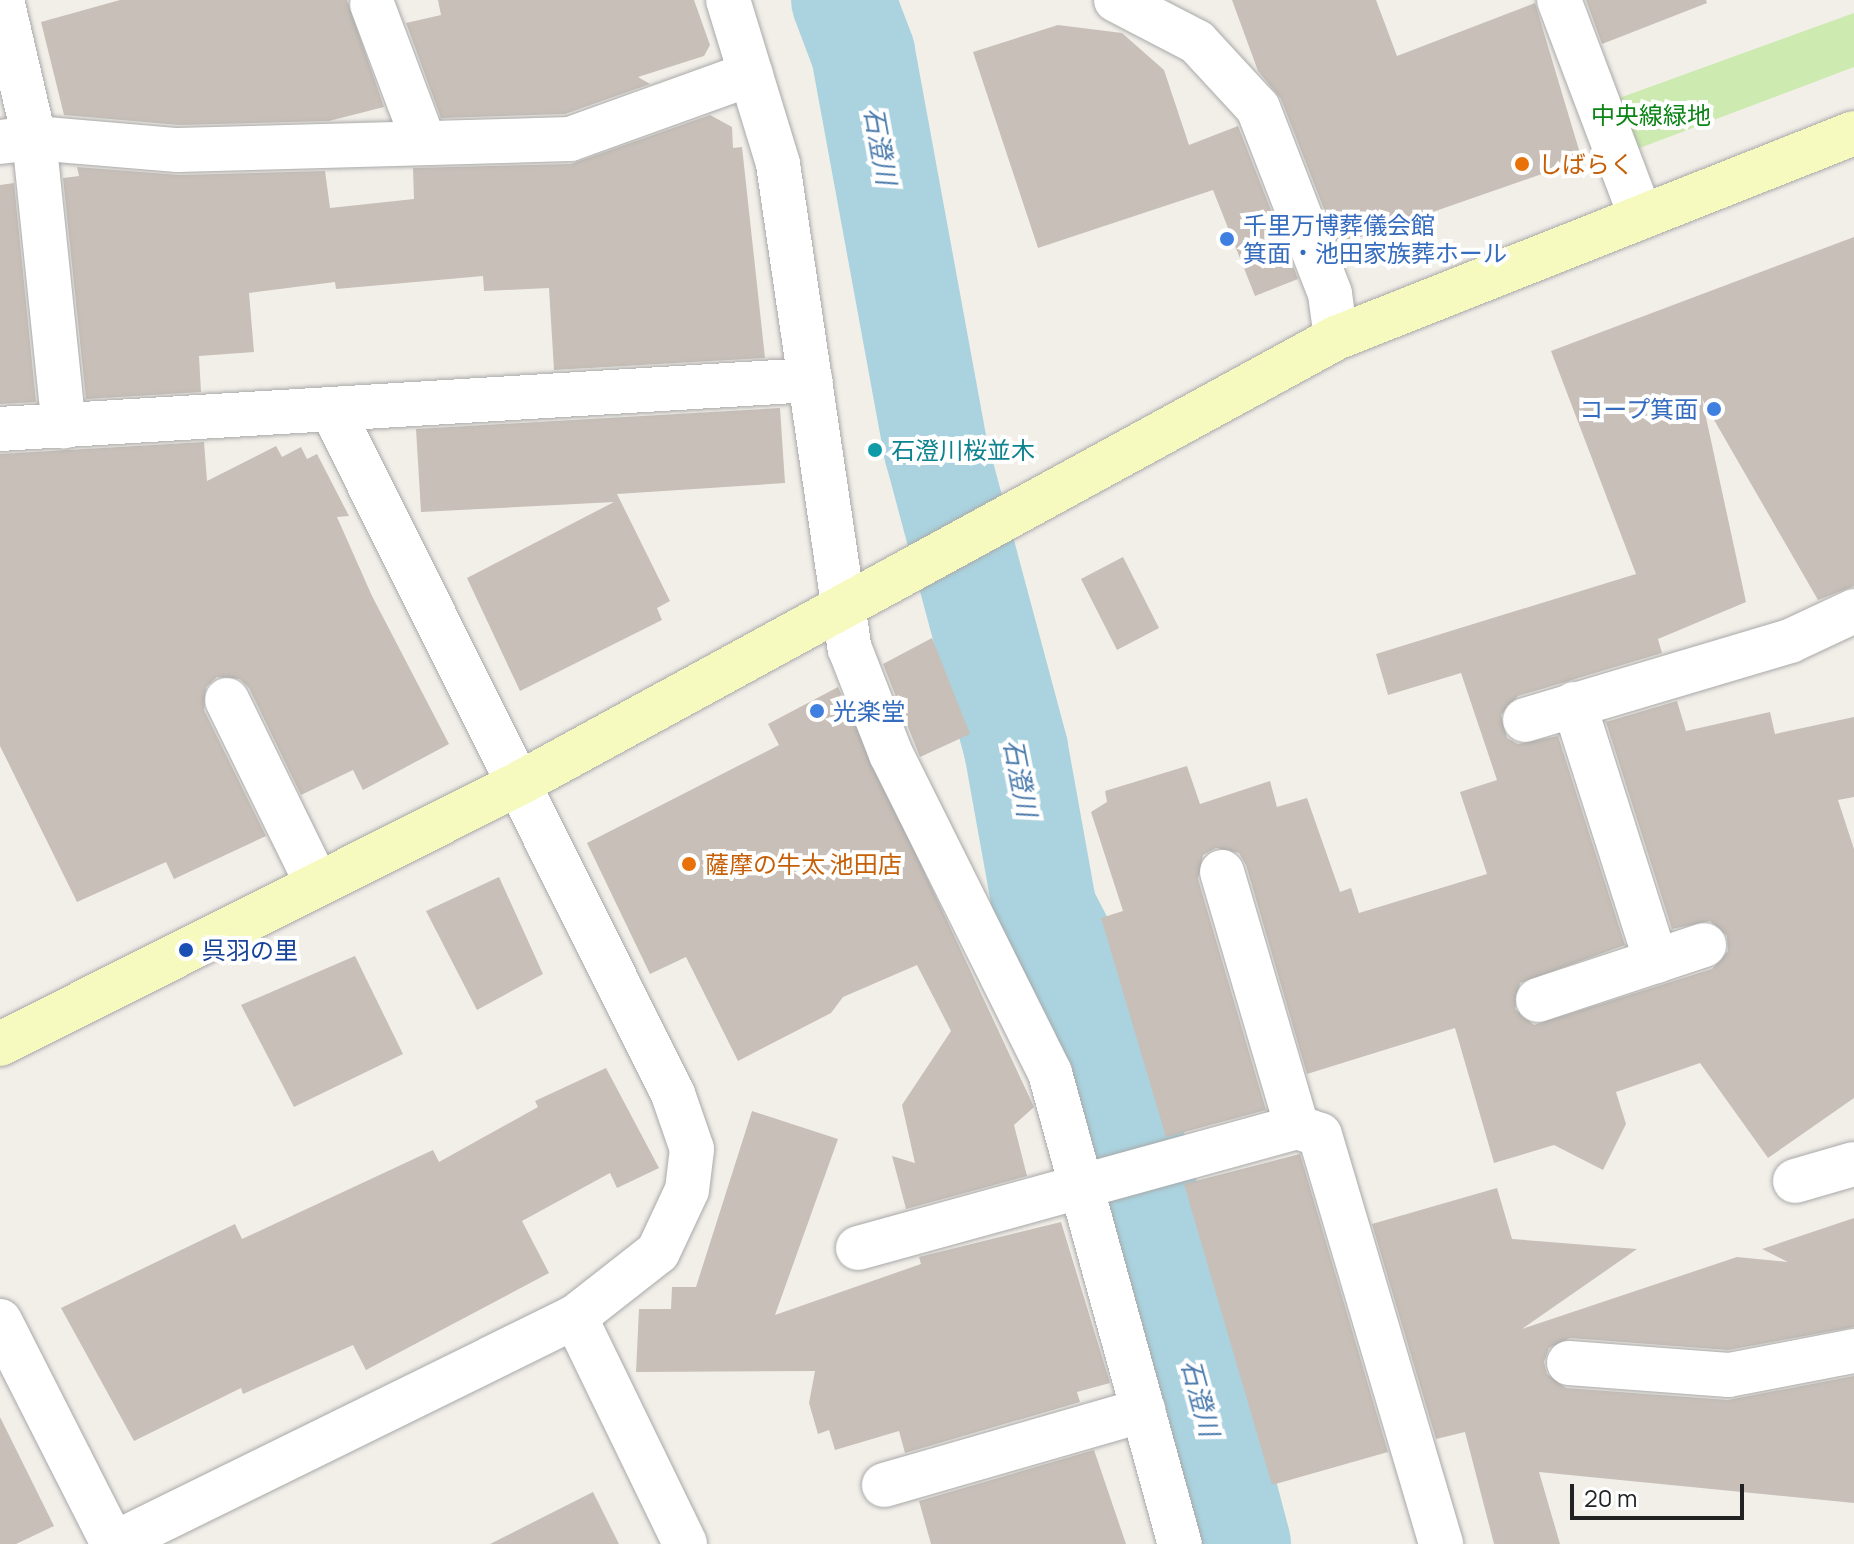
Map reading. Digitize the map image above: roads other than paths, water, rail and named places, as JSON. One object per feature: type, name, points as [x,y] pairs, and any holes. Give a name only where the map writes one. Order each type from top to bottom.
[{"type":"street","points":[[2,0],[17,140],[64,426]]},
{"type":"street","points":[[728,0],[778,164],[850,649],[891,754],[1050,1073],[1180,1544]]},
{"type":"street","points":[[1116,0],[1197,42],[1258,108],[1330,294],[1336,338]]},
{"type":"street","points":[[1559,0],[1640,214]]},
{"type":"street","points":[[372,4],[423,140]]},
{"type":"street","points":[[17,140],[178,150],[423,140],[570,139],[751,74]]},
{"type":"street","points":[[0,1044],[518,784],[1336,338],[1640,214],[1854,133]]},
{"type":"street","points":[[0,429],[334,414],[383,401],[811,380]]},
{"type":"street","points":[[0,1321],[113,1544],[575,1317],[658,1252],[687,1190],[692,1149],[673,1094],[334,414]]},
{"type":"street","points":[[1525,720],[1790,641],[1854,611]]},
{"type":"street","points":[[227,700],[317,884]]},
{"type":"street","points":[[1574,704],[1656,961]]},
{"type":"street","points":[[1222,872],[1297,1127]]},
{"type":"street","points":[[1538,1000],[1704,945]]},
{"type":"street","points":[[858,1248],[1297,1127],[1320,1135],[1441,1544]]},
{"type":"street","points":[[1795,1181],[1854,1164]]},
{"type":"street","points":[[575,1317],[685,1544]]},
{"type":"street","points":[[1569,1363],[1729,1375],[1854,1351]]},
{"type":"street","points":[[884,1485],[1143,1410]]},
{"type":"waterway","name":"石澄川","points":[[843,0],[863,53],[936,450],[1016,749],[1045,910],[1089,995],[1122,1101],[1239,1544]]},
{"type":"place","name":"しばらく","points":[[1522,164]]},
{"type":"place","name":"千里万博葬儀会館 箕面・池田家族葬ホール","points":[[1227,239]]},
{"type":"place","name":"コープ箕面","points":[[1714,409]]},
{"type":"place","name":"石澄川桜並木","points":[[875,450]]},
{"type":"place","name":"光楽堂","points":[[817,711]]},
{"type":"place","name":"薩摩の牛太 池田店","points":[[689,864]]},
{"type":"place","name":"呉羽の里","points":[[186,950]]},
{"type":"park label","name":"中央線緑地","points":[[1651,115]]}]
